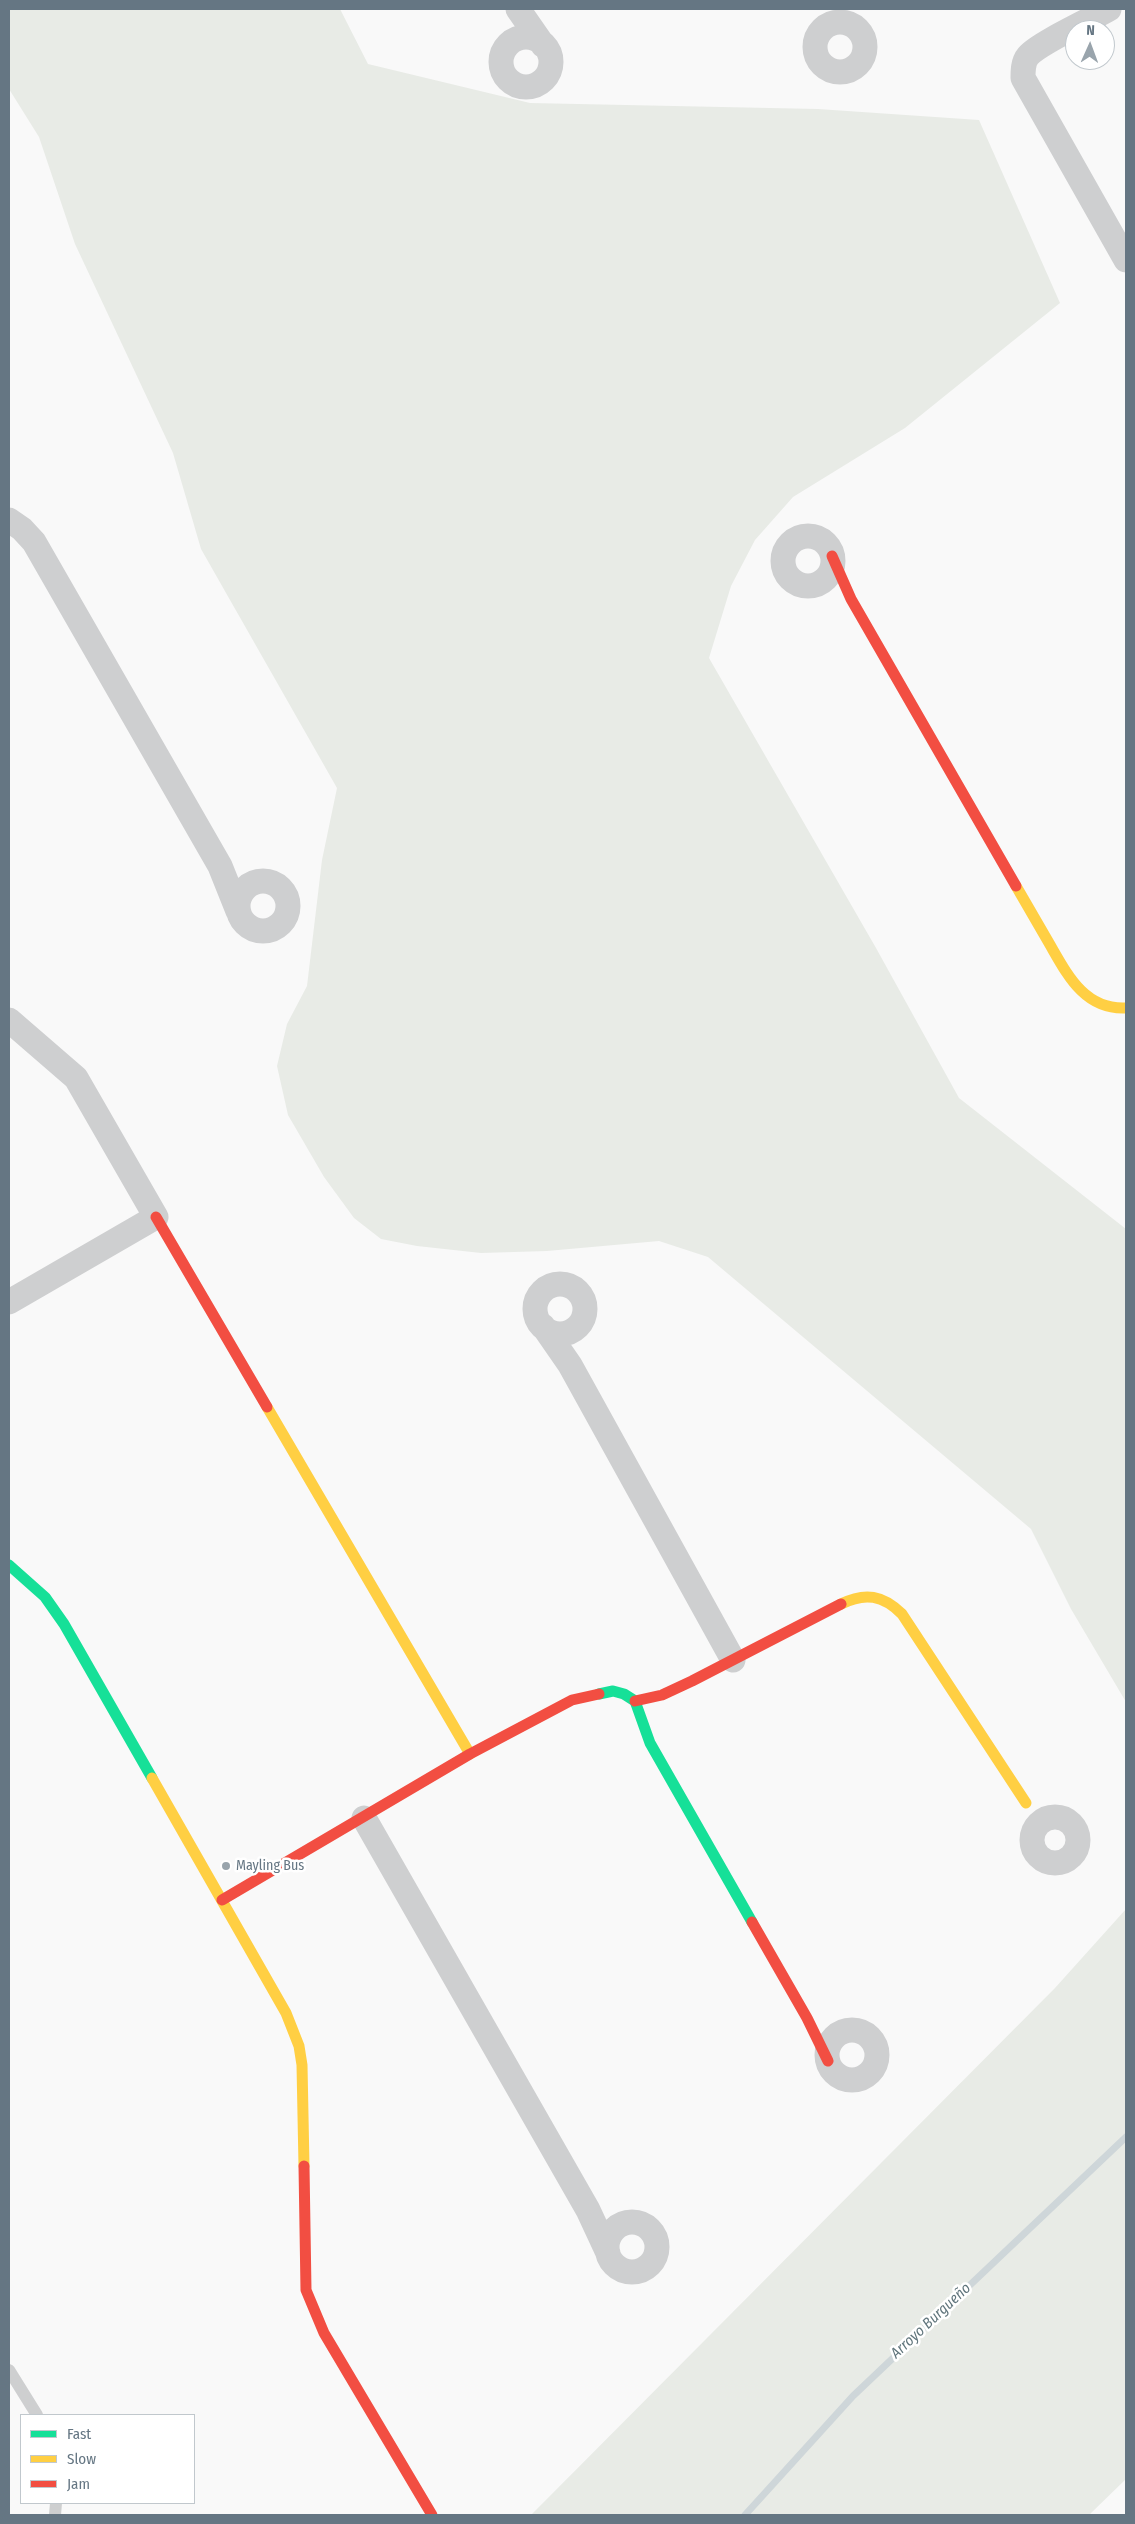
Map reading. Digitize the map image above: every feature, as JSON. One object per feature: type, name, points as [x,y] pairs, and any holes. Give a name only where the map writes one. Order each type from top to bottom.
[{"type":"street","points":[[512,42],[518,19],[517,9]]},
{"type":"street","points":[[517,9],[543,45],[551,59],[548,75],[536,86],[519,87],[506,78],[501,62],[506,47],[512,42],[528,38],[543,45]]},
{"type":"street","points":[[1110,9],[1072,18],[1028,57],[1023,67],[1024,78],[1126,260]]},
{"type":"street","points":[[834,15],[843,22],[858,29],[865,44],[865,52],[857,66],[842,72],[826,68],[816,55],[816,39],[834,15]]},
{"type":"street","points":[[9,520],[22,529],[34,542],[220,866],[246,925],[262,931],[277,926],[287,914],[287,898],[276,885],[269,882],[253,883],[231,876],[220,866]]},
{"type":"street","points":[[832,556],[830,572],[818,583],[811,586],[802,585],[788,577],[782,562],[787,546],[800,537],[816,538],[829,548],[851,599],[1071,981],[1095,1003],[1107,1008],[1126,1008]]},
{"type":"street","points":[[818,583],[841,590],[851,599]]},
{"type":"street","points":[[238,910],[241,894],[253,883]]},
{"type":"street","points":[[9,1020],[76,1078],[470,1754]]},
{"type":"street","points":[[9,1302],[156,1217]]},
{"type":"street","points":[[570,1366],[568,1352],[574,1329],[584,1317],[584,1300],[574,1288],[558,1284],[550,1285],[538,1296],[535,1312],[570,1366],[733,1660]]},
{"type":"street","points":[[543,1326],[558,1334],[574,1329]]},
{"type":"street","points":[[9,1565],[45,1597],[64,1624],[277,1995],[299,2046],[302,2065],[305,2118],[306,2290],[312,2310],[432,2515]]},
{"type":"street","points":[[635,1701],[662,1695],[847,1601],[865,1594],[879,1596],[890,1602],[902,1614],[1026,1803],[1033,1850],[1043,1861],[1059,1863],[1072,1856],[1078,1842],[1074,1827],[1069,1821],[1040,1812],[1026,1803]]},
{"type":"street","points":[[222,1900],[470,1754],[572,1700],[614,1692],[624,1694],[635,1701],[650,1743],[807,2018],[836,2075],[852,2080],[867,2075],[873,2069],[877,2053],[870,2038],[856,2031],[840,2033],[818,2027],[807,2018]]},
{"type":"street","points":[[1032,1834],[1040,1822],[1054,1817]]},
{"type":"street","points":[[364,1818],[588,2210],[608,2253],[617,2267],[633,2272],[648,2267],[657,2253],[656,2237],[645,2225],[629,2222],[621,2225],[610,2237],[608,2253]]},
{"type":"street","points":[[828,2061],[829,2045],[840,2033]]},
{"type":"street","points":[[588,2210],[598,2219],[621,2225]]},
{"type":"lane","points":[[9,2370],[37,2414]]},
{"type":"shaded area","points":[[9,9],[340,9],[368,64],[530,103],[818,109],[979,120],[1060,303],[905,428],[793,497],[755,540],[731,586],[709,658],[876,948],[959,1098],[1126,1229],[1126,1702],[1071,1609],[1031,1529],[708,1257],[659,1241],[547,1251],[481,1253],[417,1246],[381,1239],[354,1218],[324,1177],[288,1115],[277,1066],[287,1024],[307,986],[322,860],[337,788],[201,549],[173,453],[75,244],[39,137],[9,89]]},
{"type":"shaded area","points":[[1126,1909],[1126,2479],[1089,2515],[531,2515],[1055,1988]]},
{"type":"waterway","name":"Arroyo Burgueño","points":[[745,2515],[853,2396],[1126,2137]]},
{"type":"traffic: fast","points":[[9,1565],[45,1597],[64,1624],[152,1778]]},
{"type":"traffic: fast","points":[[599,1694],[613,1691],[624,1694],[635,1701],[650,1743],[752,1922]]},
{"type":"traffic: slow","points":[[1016,886],[1063,967],[1078,988],[1099,1003],[1111,1007],[1126,1008]]},
{"type":"traffic: slow","points":[[267,1407],[470,1754]]},
{"type":"traffic: slow","points":[[841,1604],[858,1598],[873,1597],[888,1603],[902,1614],[1026,1803]]},
{"type":"traffic: slow","points":[[152,1778],[286,2013],[299,2046],[302,2065],[304,2166]]},
{"type":"traffic: jam","points":[[832,556],[851,599],[1016,886]]},
{"type":"traffic: jam","points":[[156,1217],[267,1407]]},
{"type":"traffic: jam","points":[[635,1701],[662,1695],[692,1681],[841,1604]]},
{"type":"traffic: jam","points":[[222,1900],[470,1754],[572,1700],[599,1694]]},
{"type":"traffic: jam","points":[[752,1922],[807,2018],[828,2061]]},
{"type":"traffic: jam","points":[[304,2166],[306,2290],[324,2333],[432,2515]]},
{"type":"place","name":"Mayling Bus","points":[[226,1866]]}]
